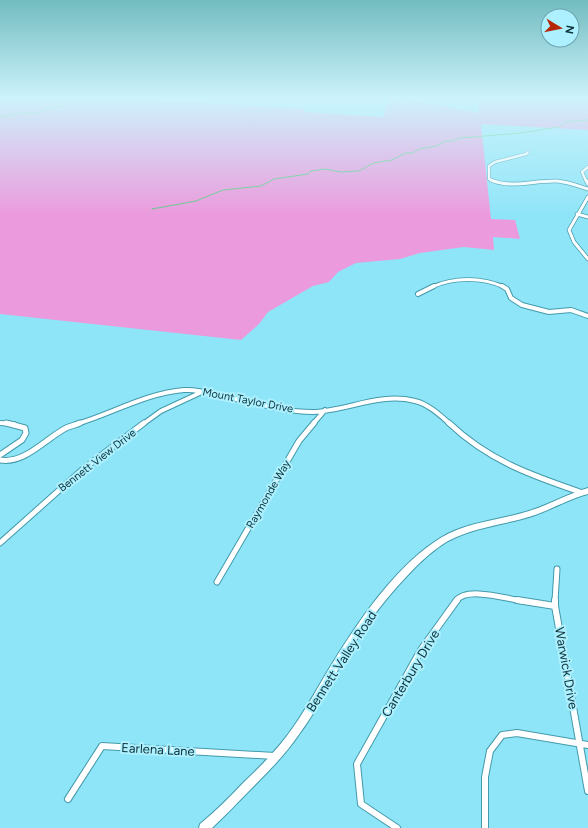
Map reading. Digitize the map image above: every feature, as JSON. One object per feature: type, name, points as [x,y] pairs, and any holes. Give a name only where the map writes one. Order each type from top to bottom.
[{"type":"street","points":[[528,152],[526,154],[495,162],[490,166],[489,179],[516,183],[559,181],[588,189]]},
{"type":"street","points":[[588,167],[582,172],[588,184]]},
{"type":"street","points":[[588,197],[569,230],[570,235],[588,259]]},
{"type":"street","points":[[577,214],[588,217]]},
{"type":"street","points":[[418,294],[448,281],[488,282],[498,284],[507,289],[511,298],[522,305],[549,312],[571,310],[588,316]]},
{"type":"street","name":"Mount Taylor Drive","points":[[0,460],[6,461],[22,456],[66,428],[98,418],[144,399],[184,390],[204,391],[272,407],[312,412],[381,399],[399,398],[416,401],[436,412],[460,434],[498,460],[539,478],[584,492]]},
{"type":"street","name":"Bennett View Drive","points":[[0,543],[83,469],[155,415],[204,391]]},
{"type":"street","name":"Raymonde Way","points":[[218,582],[299,441],[325,410]]},
{"type":"street","points":[[0,423],[20,426],[25,428],[26,433],[22,440],[0,454]]},
{"type":"street","name":"Bennett Valley Road","points":[[204,828],[276,756],[297,730],[348,646],[373,610],[419,559],[436,545],[455,535],[474,528],[540,510],[584,492]]},
{"type":"street","name":"Warwick Drive","points":[[557,569],[555,606],[588,791]]},
{"type":"street","name":"Canterbury Drive","points":[[397,828],[361,804],[357,764],[421,650],[458,598],[466,594],[491,595],[555,606]]},
{"type":"street","points":[[485,828],[486,777],[490,751],[502,735],[517,733],[588,745]]},
{"type":"street","name":"Earlena Lane","points":[[68,800],[102,746],[276,756]]},
{"type":"shaded area","points":[[0,137],[482,137],[491,219],[515,220],[520,239],[493,237],[494,250],[464,247],[420,253],[400,259],[356,263],[338,272],[329,282],[313,286],[268,312],[259,324],[241,340],[0,314]]},
{"type":"waterway","points":[[152,209],[196,201],[223,190],[261,186],[274,179],[308,174],[311,171],[325,169],[341,172],[359,171],[373,163],[392,160],[405,153],[413,153],[419,149],[436,146],[446,141],[477,137]]}]
